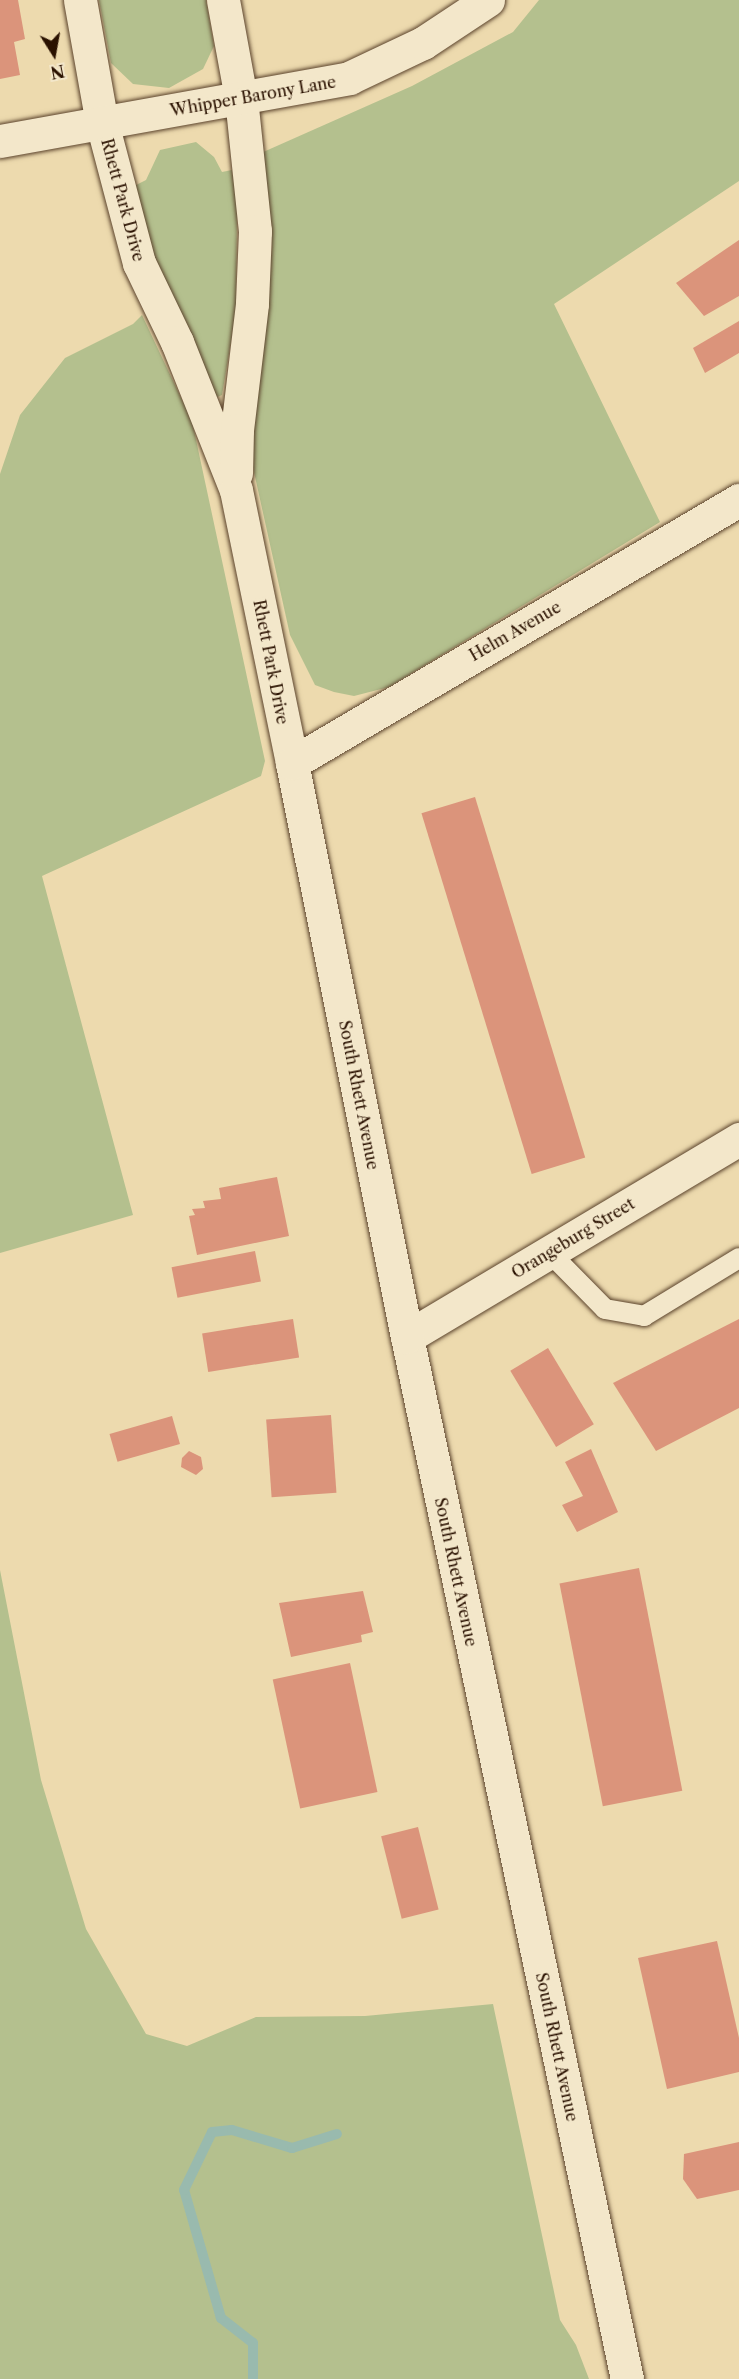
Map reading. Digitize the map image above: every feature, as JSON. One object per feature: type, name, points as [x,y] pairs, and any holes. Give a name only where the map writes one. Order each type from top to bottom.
[{"type":"street","name":"Rhett Park Drive","points":[[80,0],[102,123],[139,263],[177,342],[237,490],[292,763]]},
{"type":"street","name":"Rhett Park Drive","points":[[223,0],[241,98],[255,231],[252,304],[237,430],[237,490]]},
{"type":"street","name":"Whipper Barony Lane","points":[[0,141],[349,78],[423,43],[488,0]]},
{"type":"street","name":"Helm Avenue","points":[[292,763],[739,500]]},
{"type":"street","name":"South Rhett Avenue","points":[[292,763],[407,1337],[627,2379]]},
{"type":"street","name":"Orangeburg Street","points":[[407,1337],[739,1139]]},
{"type":"lane","points":[[549,1252],[605,1309],[644,1316],[739,1258]]},
{"type":"green space","points":[[99,0],[206,0],[214,46],[203,69],[169,88],[133,84],[111,63]]},
{"type":"green space","points":[[539,0],[739,0],[739,181],[554,304],[660,522],[389,687],[354,696],[334,692],[315,685],[290,635],[252,463],[253,392],[265,335],[272,245],[261,153],[412,86],[513,32]]},
{"type":"green space","points":[[196,142],[214,157],[222,172],[232,170],[237,204],[236,312],[222,395],[215,398],[140,227],[136,185],[146,180],[160,150]]},
{"type":"green space","points":[[142,315],[192,421],[265,761],[261,776],[42,876],[133,1215],[0,1253],[0,474],[20,415],[65,358],[133,324]]},
{"type":"green space","points":[[0,1570],[41,1780],[86,1929],[146,2034],[187,2046],[256,2017],[365,2016],[493,2004],[560,2320],[576,2345],[589,2379],[0,2379]]},
{"type":"building","points":[[0,0],[18,0],[25,39],[14,42],[20,75],[0,79]]},
{"type":"building","points":[[739,240],[739,296],[704,316],[676,283]]},
{"type":"building","points":[[739,321],[739,353],[705,373],[693,348]]},
{"type":"building","points":[[475,797],[585,1158],[532,1174],[421,813]]},
{"type":"building","points":[[277,1177],[289,1236],[197,1255],[189,1216],[195,1215],[192,1209],[205,1208],[203,1201],[221,1199],[219,1188]]},
{"type":"building","points":[[255,1251],[261,1281],[177,1298],[172,1267]]},
{"type":"building","points":[[293,1319],[299,1358],[208,1372],[202,1333]]},
{"type":"building","points":[[739,1319],[739,1408],[656,1451],[613,1383]]},
{"type":"building","points":[[548,1348],[594,1424],[556,1447],[510,1371]]},
{"type":"building","points":[[331,1415],[336,1493],[272,1497],[266,1420]]},
{"type":"building","points":[[172,1416],[180,1444],[118,1462],[110,1434]]},
{"type":"building","points":[[591,1449],[618,1512],[577,1532],[562,1505],[583,1496],[565,1462]]},
{"type":"building","points":[[189,1451],[201,1457],[203,1469],[196,1475],[181,1467],[182,1458]]},
{"type":"building","points":[[639,1568],[682,1791],[603,1806],[559,1583]]},
{"type":"building","points":[[363,1591],[373,1632],[361,1635],[362,1642],[291,1657],[279,1603]]},
{"type":"building","points":[[350,1663],[377,1792],[300,1809],[273,1679]]},
{"type":"building","points":[[418,1827],[439,1909],[402,1919],[381,1836]]},
{"type":"building","points":[[717,1941],[739,2038],[739,2072],[667,2089],[638,1958]]},
{"type":"building","points":[[739,2142],[739,2190],[697,2199],[683,2179],[684,2154]]},
{"type":"waterway","points":[[253,2379],[253,2343],[221,2318],[184,2190],[212,2132],[232,2130],[292,2148],[337,2134]]}]
